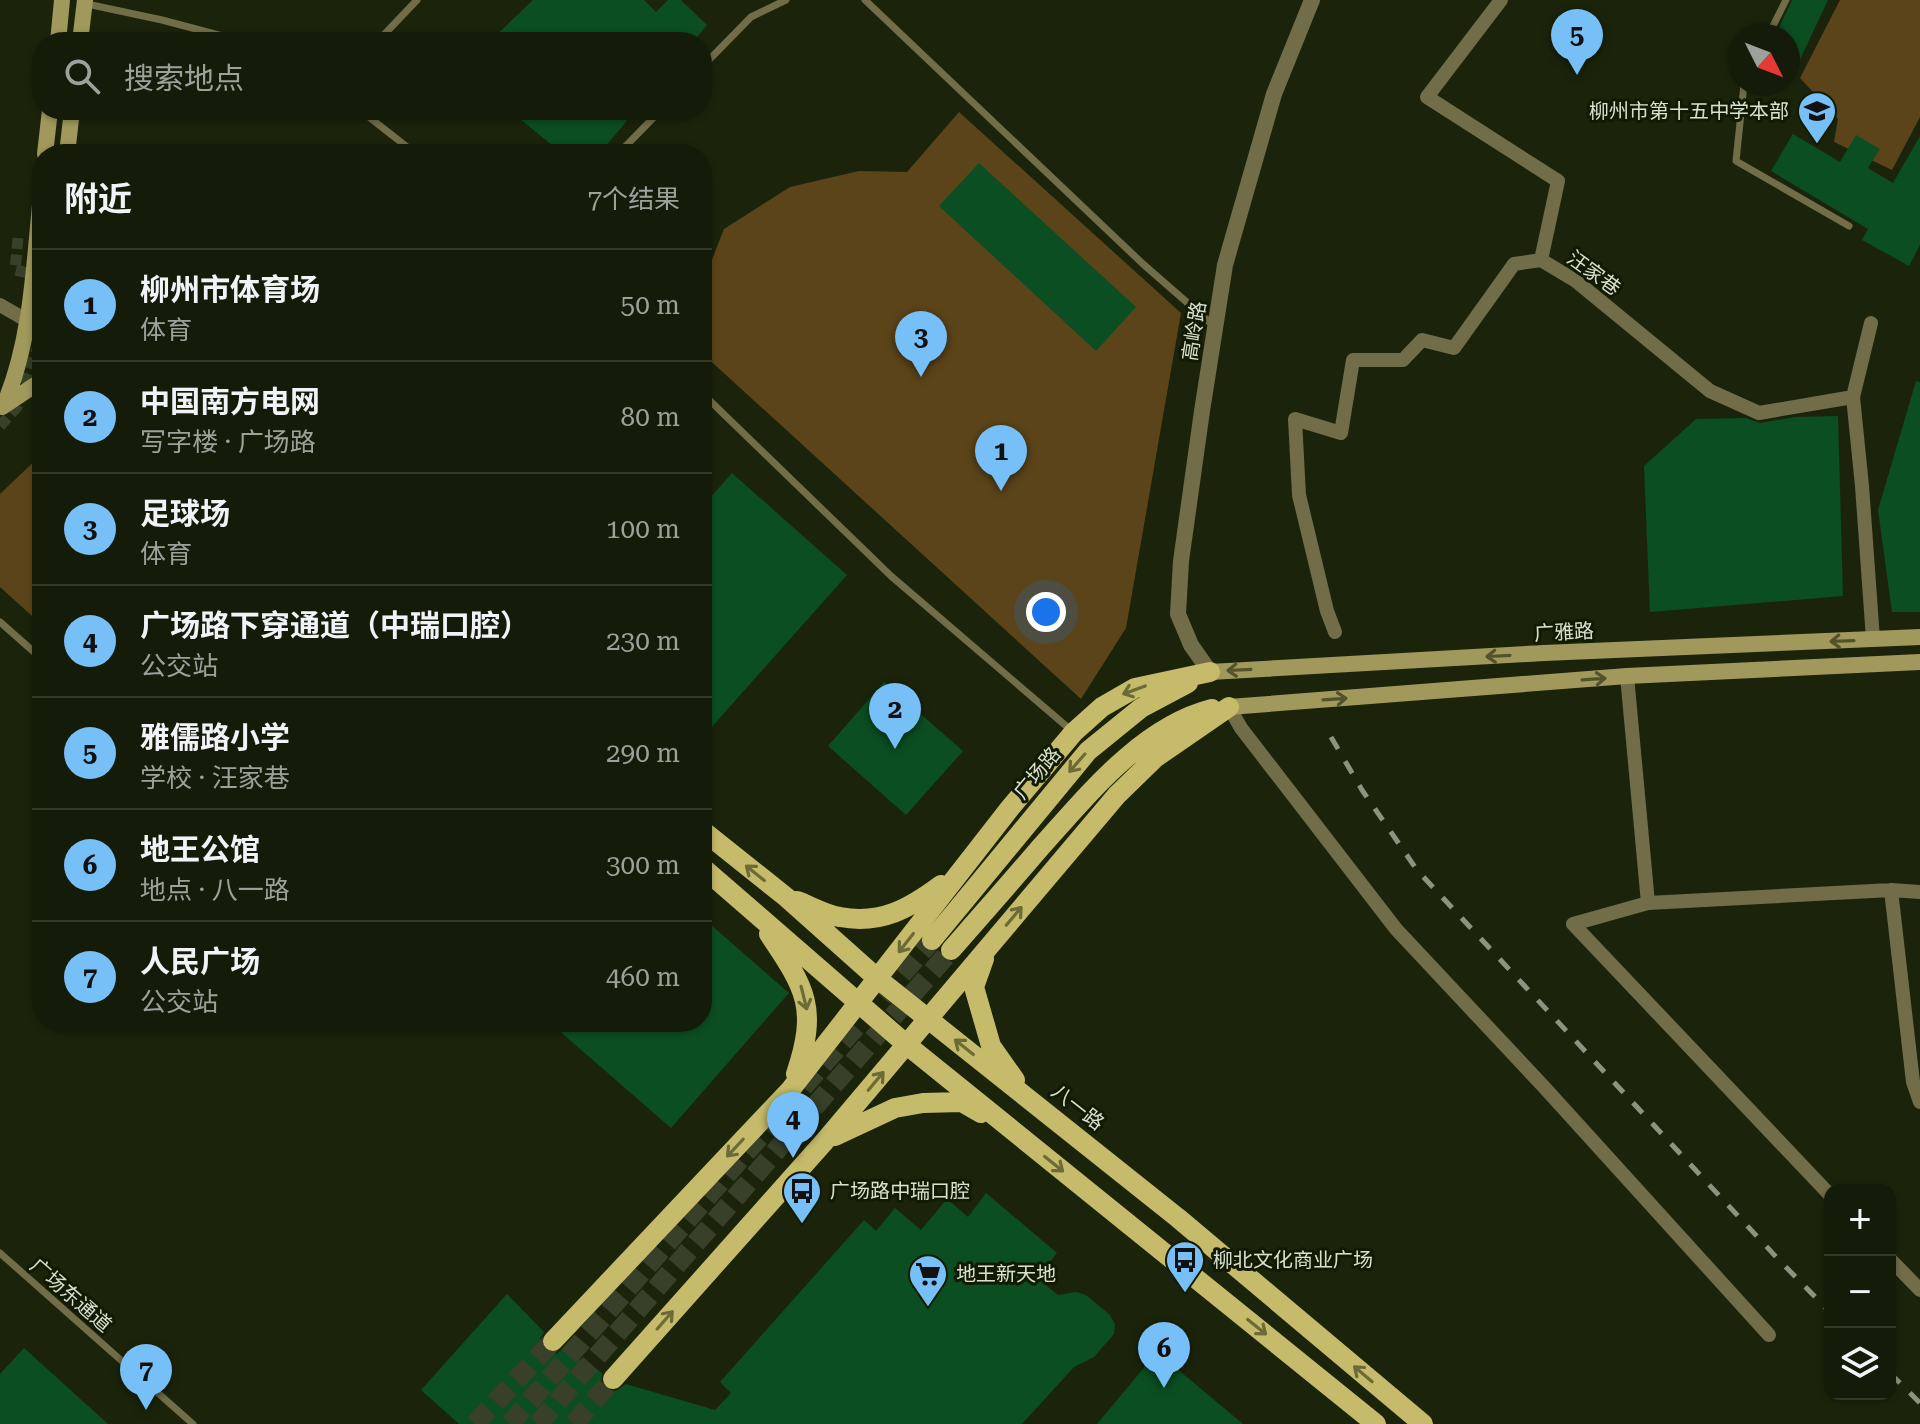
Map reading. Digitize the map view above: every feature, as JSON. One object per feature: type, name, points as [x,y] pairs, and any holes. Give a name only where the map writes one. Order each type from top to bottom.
[{"type":"main road","points":[[59,32],[62,0]]},
{"type":"main road","points":[[81,32],[85,2]]},
{"type":"main road","points":[[46,144],[49,120]]},
{"type":"main road","points":[[68,144],[71,120]]},
{"type":"main road","points":[[2,407],[18,372],[32,326]]},
{"type":"main road","points":[[2,407],[32,387]]},
{"type":"main road","name":"广雅路","points":[[1210,672],[1560,652],[1920,637]]},
{"type":"main road","points":[[951,950],[1118,764],[1142,745],[1197,713],[1229,707],[1627,676],[1920,662]]},
{"type":"main road","points":[[553,1341],[791,1089],[1017,798],[1074,732],[1102,707],[1135,688],[1210,672]]},
{"type":"main road","name":"广场路","points":[[932,940],[1088,751],[1141,708],[1210,672]]},
{"type":"main road","points":[[613,1379],[824,1142],[1117,795],[1155,758],[1229,707]]},
{"type":"main road","name":"八一路","points":[[712,838],[786,897],[878,979],[1178,1218],[1423,1424]]},
{"type":"main road","points":[[786,897],[840,917],[883,916],[902,912],[917,903],[966,865]]},
{"type":"main road","points":[[712,875],[907,1045],[1376,1424]]},
{"type":"main road","points":[[751,908],[792,967],[807,1004],[806,1043],[791,1089]]},
{"type":"main road","points":[[988,947],[974,987],[991,1046],[1029,1099]]},
{"type":"main road","points":[[824,1142],[895,1108],[923,1103],[962,1102],[1011,1129]]},
{"type":"street","name":"高岭路","points":[[1210,672],[1191,645],[1178,614],[1181,561],[1215,327],[1225,265],[1274,94],[1312,0]]},
{"type":"street","name":"汪家巷","points":[[1501,0],[1427,97],[1558,181],[1541,260],[1576,281],[1710,391],[1759,413],[1853,397]]},
{"type":"street","points":[[1335,632],[1327,611],[1299,495],[1295,419],[1341,433],[1353,360],[1403,360],[1422,340],[1454,348],[1514,264],[1541,260]]},
{"type":"street","points":[[0,305],[32,319]]},
{"type":"street","points":[[1871,323],[1853,397],[1873,639]]},
{"type":"street","points":[[1627,676],[1648,903]]},
{"type":"street","points":[[1229,707],[1250,740],[1396,929],[1769,1335]]},
{"type":"street","points":[[1891,890],[1913,1082],[1920,1102]]},
{"type":"street","points":[[1824,1189],[1573,924],[1648,903],[1891,890],[1920,892]]},
{"type":"street","points":[[1896,1265],[1920,1290]]},
{"type":"lane","points":[[387,32],[417,0]]},
{"type":"lane","points":[[712,57],[751,17],[786,0]]},
{"type":"lane","points":[[865,0],[1143,264],[1215,327]]},
{"type":"lane","points":[[1774,24],[1786,0]]},
{"type":"lane","points":[[85,2],[207,32]]},
{"type":"lane","points":[[1743,96],[1736,161],[1849,226]]},
{"type":"lane","points":[[373,120],[403,144]]},
{"type":"lane","points":[[628,144],[651,120]]},
{"type":"lane","points":[[712,403],[891,576],[1074,732]]},
{"type":"lane","points":[[0,622],[32,650]]},
{"type":"lane","name":"广场东通道","points":[[0,1253],[193,1424]]},
{"type":"shaded area","points":[[1840,0],[1920,0],[1920,117],[1892,170],[1834,142],[1838,119],[1800,78]]},
{"type":"shaded area","points":[[959,112],[1181,313],[1126,628],[1081,699],[712,362],[712,260],[724,229],[790,187],[859,171],[907,172]]},
{"type":"shaded area","points":[[32,464],[32,616],[0,587],[0,494]]},
{"type":"building","points":[[533,0],[644,0],[656,12],[668,0],[681,0],[707,25],[701,32],[499,32]]},
{"type":"building","points":[[1792,0],[1828,0],[1800,60],[1800,24],[1781,24]]},
{"type":"building","points":[[521,120],[628,120],[607,144],[551,144]]},
{"type":"building","points":[[1793,134],[1840,162],[1856,135],[1880,149],[1868,168],[1893,183],[1920,136],[1920,245],[1909,266],[1862,240],[1868,229],[1771,171]]},
{"type":"building","points":[[979,163],[1136,307],[1096,351],[939,206]]},
{"type":"building","points":[[1916,381],[1920,382],[1920,612],[1892,612],[1878,510]]},
{"type":"building","points":[[1838,416],[1843,596],[1650,612],[1644,466],[1696,419],[1746,418],[1760,423],[1795,417]]},
{"type":"building","points":[[732,473],[847,575],[712,727],[712,496]]},
{"type":"building","points":[[884,682],[963,751],[906,815],[828,746]]},
{"type":"building","points":[[712,926],[789,993],[671,1128],[561,1032],[712,1032]]},
{"type":"building","name":"地王新天地","points":[[986,1193],[1057,1253],[1037,1278],[1058,1295],[1076,1292],[1086,1295],[1109,1314],[1115,1324],[1114,1334],[1094,1357],[1074,1367],[1022,1424],[459,1424],[421,1390],[507,1294],[544,1332],[540,1339],[544,1350],[556,1354],[563,1349],[602,1373],[601,1382],[605,1389],[616,1391],[626,1384],[715,1410],[731,1393],[720,1382],[864,1220],[876,1231],[895,1208],[921,1230],[947,1199],[968,1217]]},
{"type":"building","points":[[24,1348],[108,1424],[0,1424],[0,1374]]},
{"type":"building","points":[[1157,1352],[1243,1424],[1097,1424]]},
{"type":"tunnel","points":[[18,238],[15,270],[32,274]]},
{"type":"tunnel","points":[[0,426],[17,407],[32,363]]},
{"type":"tunnel","points":[[803,1087],[932,940]]},
{"type":"tunnel","points":[[538,1424],[951,950]]},
{"type":"tunnel","points":[[510,1424],[782,1111]]},
{"type":"tunnel","points":[[475,1424],[553,1341]]},
{"type":"tunnel","points":[[574,1424],[613,1379]]},
{"type":"railway","points":[[1331,737],[1362,790],[1417,870],[1824,1306]]},
{"type":"railway","points":[[1896,1379],[1920,1403]]},
{"type":"place","name":"雅儒路小学","points":[[1577,75]]},
{"type":"place","name":"柳州市第十五中学本部","points":[[1817,145]]},
{"type":"place","name":"足球场","points":[[921,377]]},
{"type":"place","name":"柳州市体育场","points":[[1001,491]]},
{"type":"place","name":"中国南方电网","points":[[895,749]]},
{"type":"place","name":"广场路下穿通道（中瑞口腔）","points":[[793,1158]]},
{"type":"place","name":"广场路中瑞口腔","points":[[802,1225]]},
{"type":"place","name":"柳北文化商业广场","points":[[1185,1294]]},
{"type":"place","name":"地王新天地","points":[[928,1308]]},
{"type":"place","name":"地王公馆","points":[[1164,1388]]},
{"type":"place","name":"人民广场","points":[[146,1410]]}]
